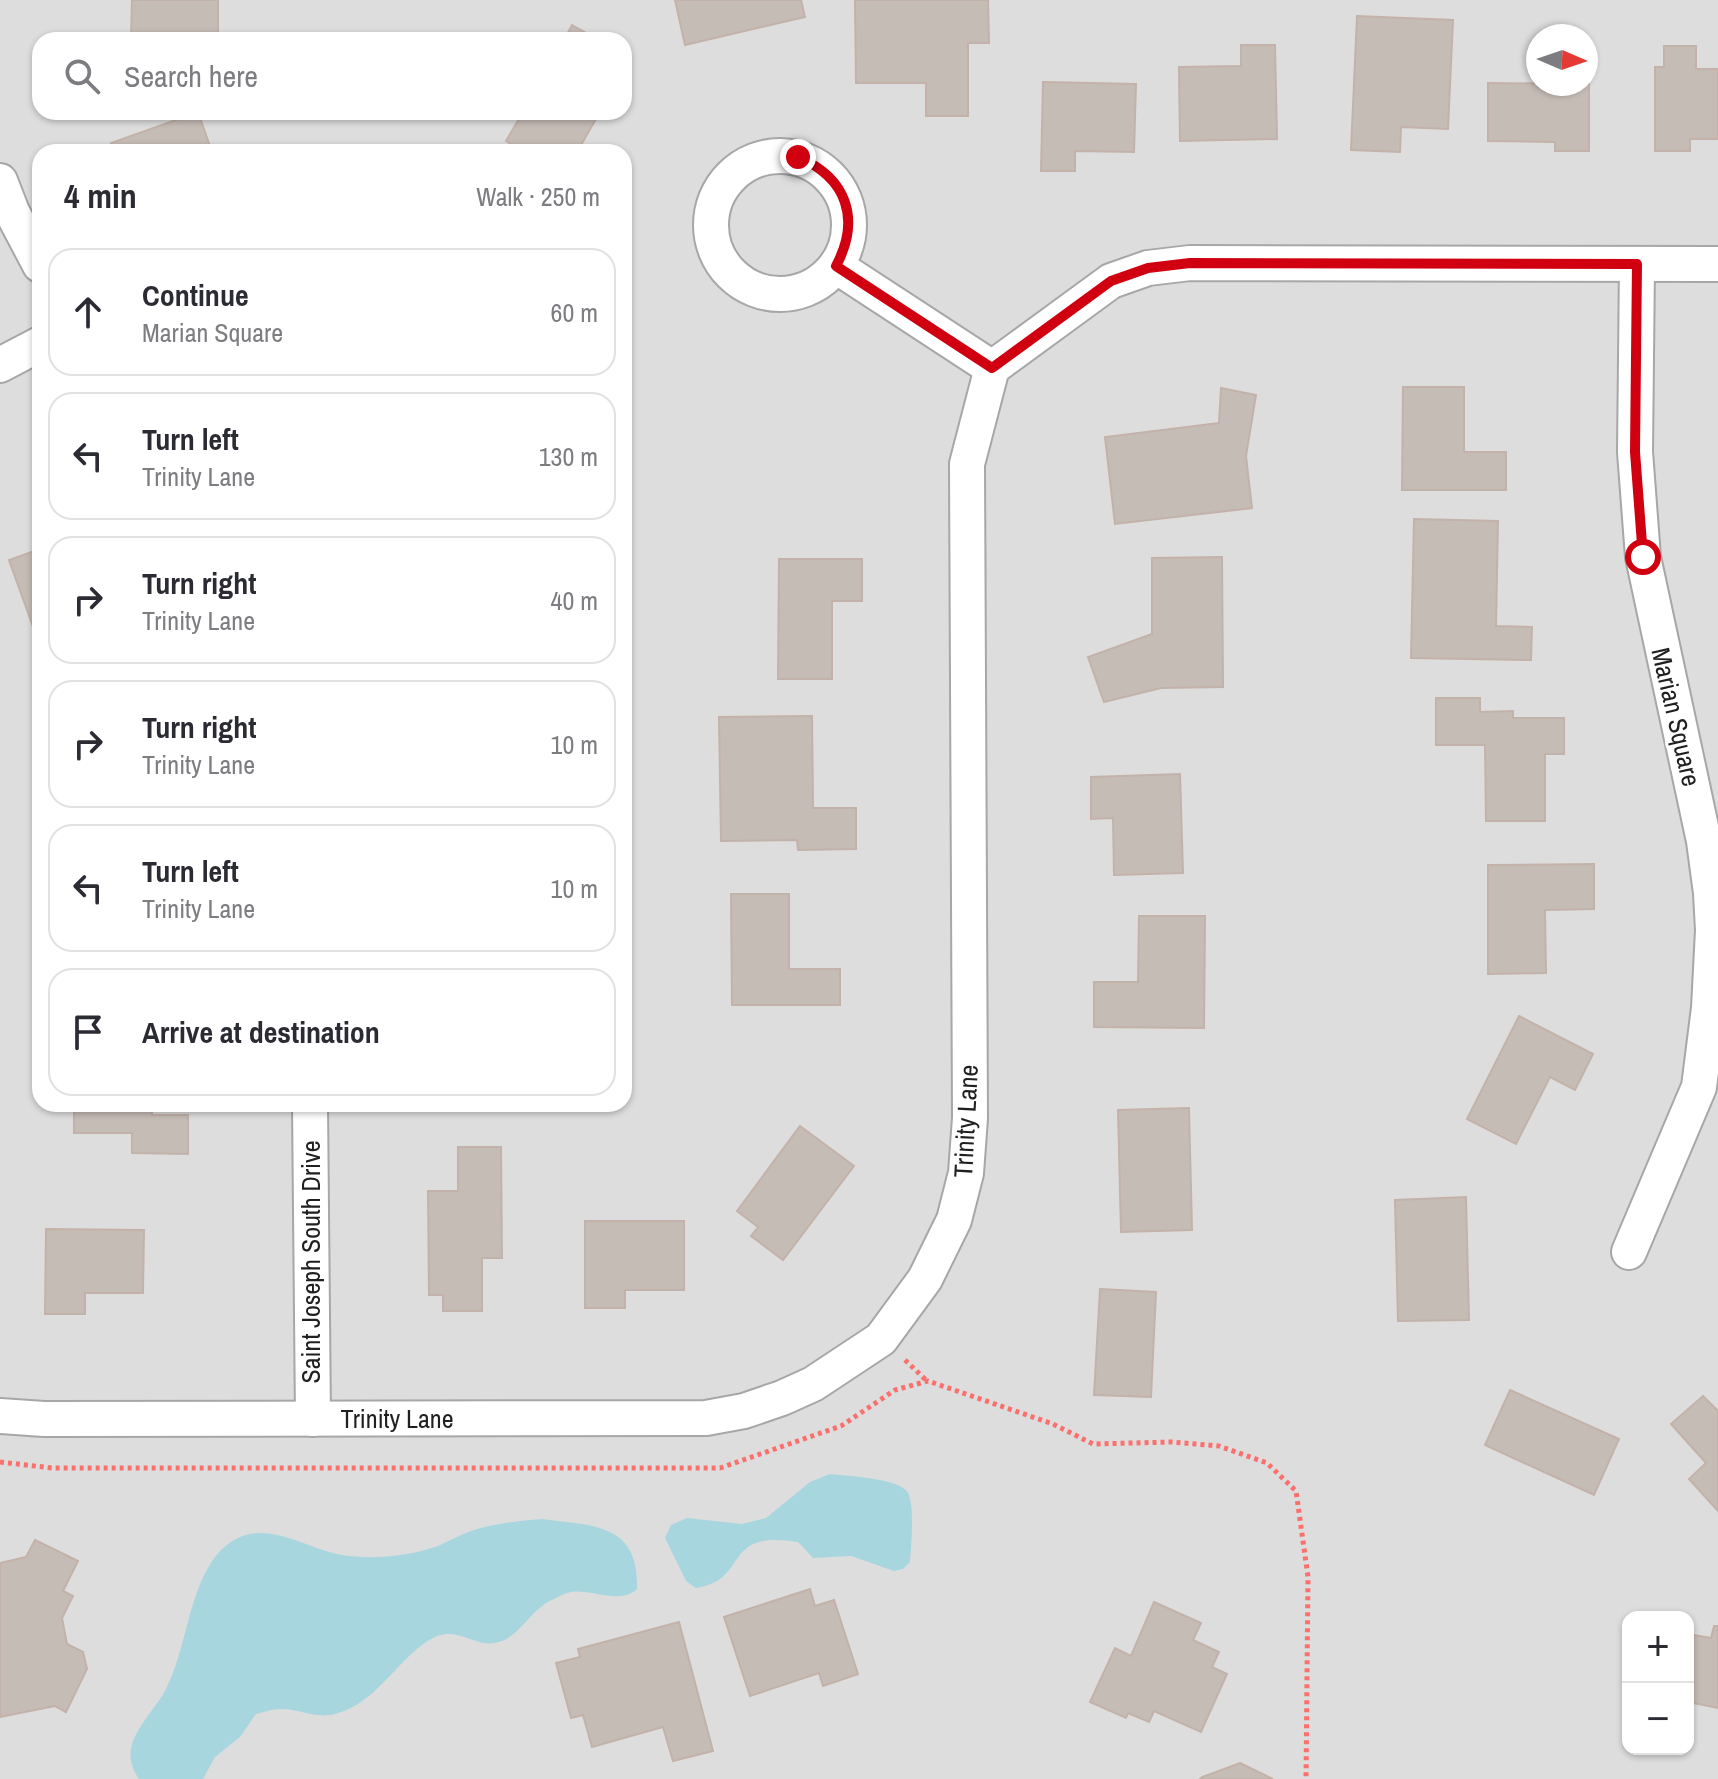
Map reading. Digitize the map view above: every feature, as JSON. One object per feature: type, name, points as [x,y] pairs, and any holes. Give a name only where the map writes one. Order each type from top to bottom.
[{"type":"street","points":[[777,155],[798,157],[815,164],[833,180],[844,197],[850,223],[846,247],[836,266],[817,284],[796,293],[774,295],[751,288],[733,277],[718,257],[710,217],[716,197],[728,177],[741,166],[777,155]]},
{"type":"street","points":[[0,181],[32,250]]},
{"type":"street","points":[[836,266],[992,368],[1111,281],[1148,268],[1190,263],[1718,264]]},
{"type":"street","name":"Marian Square","points":[[1629,1252],[1699,1087],[1709,1008],[1713,930],[1704,841],[1654,617],[1641,543],[1635,452],[1637,264]]},
{"type":"street","points":[[0,365],[32,348]]},
{"type":"street","name":"Trinity Lane","points":[[0,1416],[44,1419],[706,1418],[744,1411],[782,1398],[813,1384],[881,1339],[925,1279],[954,1220],[967,1159],[970,1102],[967,464],[992,368]]},
{"type":"street","name":"Saint Joseph South Drive","points":[[310,1112],[313,1419]]},
{"type":"path","points":[[0,1462],[52,1468],[720,1468],[841,1426],[895,1390],[928,1381],[1053,1424],[1093,1444],[1172,1442],[1219,1446],[1267,1463],[1296,1491],[1308,1577],[1306,1779]]},
{"type":"shaded area","points":[[0,0],[1718,0],[1718,1779],[0,1779]]},
{"type":"water","points":[[830,1474],[884,1481],[908,1493],[912,1517],[910,1562],[903,1569],[894,1571],[851,1556],[813,1558],[798,1542],[773,1540],[746,1549],[724,1576],[713,1583],[696,1588],[686,1581],[665,1538],[671,1525],[687,1518],[742,1524],[766,1518],[810,1482]]},
{"type":"water","points":[[542,1519],[595,1527],[622,1540],[636,1567],[637,1589],[622,1596],[579,1592],[565,1594],[540,1608],[502,1641],[482,1643],[457,1635],[438,1636],[414,1651],[373,1692],[349,1709],[328,1715],[281,1709],[256,1714],[240,1737],[215,1757],[203,1779],[139,1779],[132,1766],[133,1743],[174,1671],[191,1610],[206,1571],[231,1542],[244,1535],[272,1534],[342,1555],[390,1556],[438,1546],[489,1526]]},
{"type":"building","points":[[132,0],[218,0],[218,32],[131,32]]},
{"type":"building","points":[[675,0],[801,0],[805,17],[685,45]]},
{"type":"building","points":[[855,0],[988,0],[989,43],[968,43],[968,116],[926,116],[926,83],[856,83]]},
{"type":"building","points":[[1357,16],[1453,20],[1448,129],[1401,127],[1400,152],[1351,150]]},
{"type":"building","points":[[572,25],[585,32],[568,32]]},
{"type":"building","points":[[1241,45],[1275,45],[1277,139],[1180,141],[1179,67],[1241,66]]},
{"type":"building","points":[[1664,46],[1696,46],[1696,69],[1718,69],[1718,139],[1690,139],[1690,151],[1655,151],[1655,67],[1664,67]]},
{"type":"building","points":[[1043,82],[1136,84],[1134,152],[1075,151],[1075,171],[1041,171]]},
{"type":"building","points":[[1488,83],[1526,83],[1526,96],[1589,96],[1589,151],[1555,151],[1555,142],[1488,141]]},
{"type":"building","points":[[176,120],[201,120],[209,144],[111,144]]},
{"type":"building","points":[[518,120],[595,120],[582,144],[511,144],[506,141]]},
{"type":"building","points":[[1403,387],[1464,387],[1464,452],[1506,452],[1506,490],[1402,490]]},
{"type":"building","points":[[1221,388],[1256,395],[1246,456],[1252,508],[1115,524],[1105,437],[1219,423]]},
{"type":"building","points":[[1414,519],[1498,521],[1496,626],[1532,627],[1531,660],[1411,658]]},
{"type":"building","points":[[32,552],[32,624],[9,560]]},
{"type":"building","points":[[1222,557],[1223,687],[1161,688],[1104,702],[1088,657],[1152,634],[1152,558]]},
{"type":"building","points":[[779,559],[862,559],[862,601],[832,601],[832,679],[778,679]]},
{"type":"building","points":[[1436,698],[1480,698],[1480,712],[1513,711],[1513,718],[1564,718],[1564,754],[1545,754],[1545,821],[1486,821],[1485,745],[1436,745]]},
{"type":"building","points":[[812,716],[813,808],[856,808],[856,849],[798,850],[797,840],[721,841],[719,717]]},
{"type":"building","points":[[1180,774],[1183,873],[1114,875],[1113,818],[1091,819],[1091,777]]},
{"type":"building","points":[[1594,864],[1594,909],[1545,910],[1546,973],[1488,974],[1488,865]]},
{"type":"building","points":[[731,894],[789,894],[789,969],[840,969],[840,1005],[732,1005]]},
{"type":"building","points":[[1139,916],[1205,916],[1204,1028],[1094,1027],[1094,982],[1138,982]]},
{"type":"building","points":[[1519,1016],[1593,1054],[1575,1090],[1550,1077],[1516,1144],[1467,1119]]},
{"type":"building","points":[[1189,1108],[1192,1230],[1121,1232],[1118,1110]]},
{"type":"building","points":[[74,1112],[188,1115],[188,1154],[132,1153],[132,1133],[74,1133]]},
{"type":"building","points":[[800,1126],[854,1166],[783,1260],[751,1236],[758,1227],[737,1211]]},
{"type":"building","points":[[458,1147],[501,1147],[502,1258],[482,1258],[482,1311],[443,1311],[443,1295],[429,1295],[428,1191],[458,1191]]},
{"type":"building","points":[[1466,1197],[1469,1320],[1398,1321],[1395,1200]]},
{"type":"building","points":[[585,1221],[684,1221],[684,1290],[625,1290],[625,1308],[585,1308]]},
{"type":"building","points":[[46,1229],[144,1230],[143,1293],[85,1293],[85,1314],[45,1314]]},
{"type":"building","points":[[1100,1289],[1156,1292],[1151,1397],[1094,1395]]},
{"type":"building","points":[[1510,1390],[1619,1439],[1594,1495],[1485,1445]]},
{"type":"building","points":[[1703,1396],[1718,1411],[1718,1511],[1689,1479],[1706,1463],[1671,1424]]},
{"type":"building","points":[[35,1540],[78,1561],[63,1591],[73,1596],[62,1618],[67,1644],[83,1652],[87,1669],[66,1712],[55,1706],[0,1717],[0,1563],[26,1557]]},
{"type":"building","points":[[810,1589],[815,1606],[834,1600],[858,1674],[823,1686],[819,1673],[750,1696],[724,1617]]},
{"type":"building","points":[[1154,1602],[1201,1623],[1193,1640],[1219,1652],[1212,1667],[1227,1674],[1201,1732],[1154,1711],[1149,1722],[1128,1713],[1126,1718],[1090,1702],[1115,1648],[1131,1656]]},
{"type":"building","points":[[679,1622],[713,1751],[673,1761],[663,1727],[592,1747],[583,1715],[571,1718],[556,1663],[580,1657],[578,1649]]},
{"type":"building","points":[[1714,1626],[1718,1626],[1718,1708],[1694,1703],[1694,1635],[1711,1638]]},
{"type":"building","points":[[1240,1763],[1273,1779],[1200,1779],[1202,1777]]},
{"type":"route","points":[[798,157],[815,164],[833,180],[844,197],[850,223],[846,247],[836,266],[992,368],[1111,281],[1148,268],[1190,263],[1637,264],[1635,452],[1643,557]]}]
